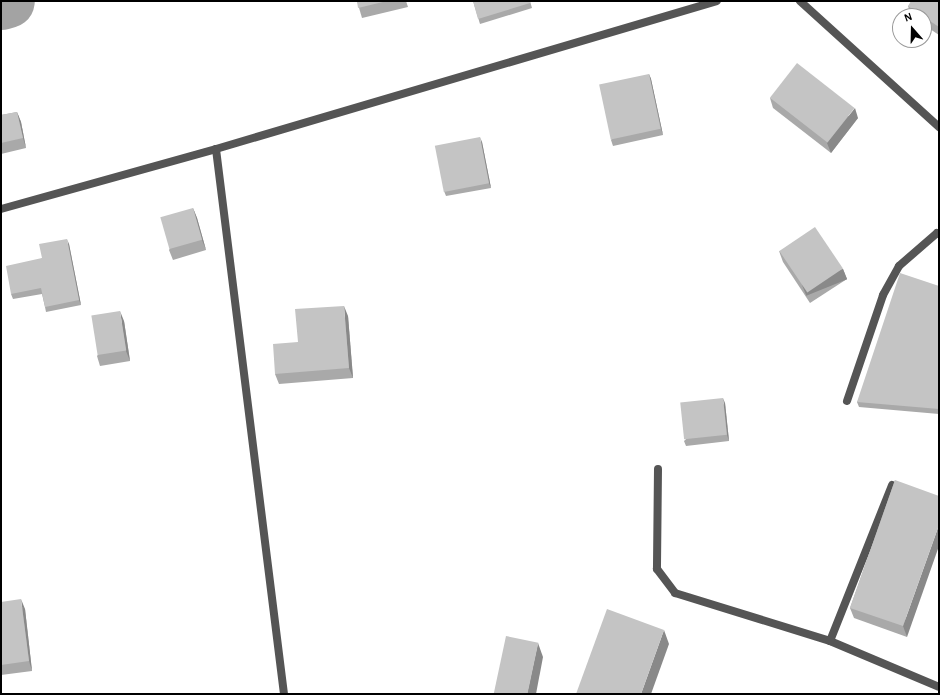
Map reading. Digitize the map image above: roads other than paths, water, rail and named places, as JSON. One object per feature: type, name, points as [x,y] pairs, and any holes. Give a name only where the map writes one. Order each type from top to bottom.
[{"type":"street","points":[[1,209],[216,149],[717,1]]},
{"type":"street","points":[[800,1],[939,127]]},
{"type":"street","points":[[216,149],[284,694]]},
{"type":"street","points":[[847,401],[883,295],[899,266],[937,233],[939,234]]},
{"type":"street","points":[[658,469],[657,569],[675,593],[830,642],[939,687]]},
{"type":"street","points":[[830,642],[892,485]]},
{"type":"waterway","points":[[1,3],[8,1]]}]
